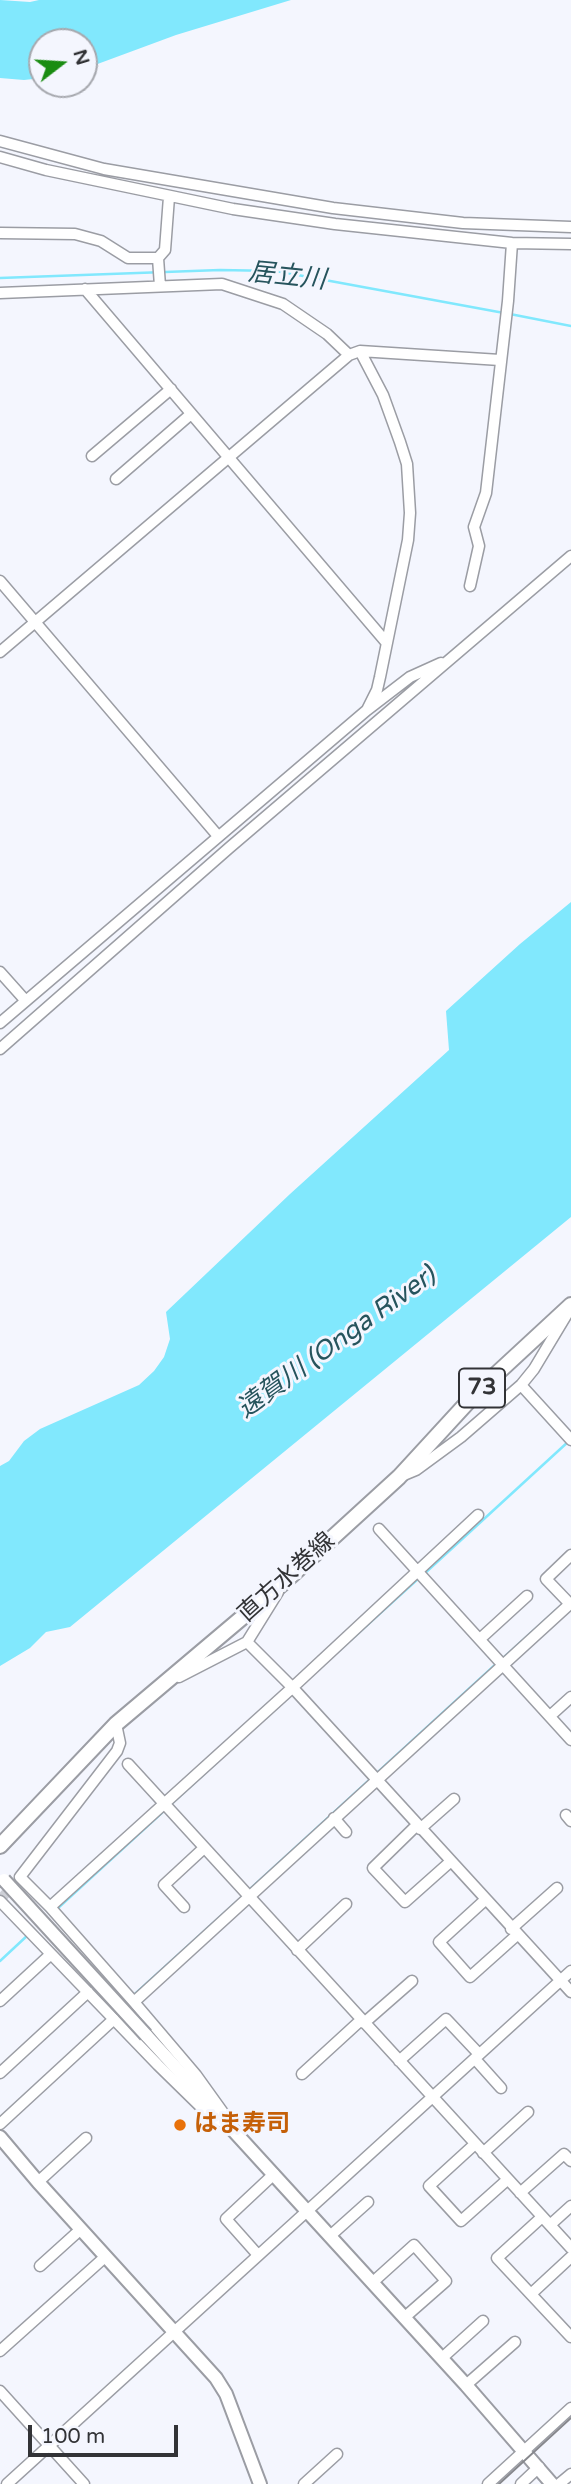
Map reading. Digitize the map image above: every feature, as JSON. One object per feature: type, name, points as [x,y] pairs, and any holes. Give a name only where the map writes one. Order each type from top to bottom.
[{"type":"main road","name":"直方水巻線","points":[[0,1846],[116,1724],[284,1583],[399,1477],[478,1391],[571,1306]]},
{"type":"street","points":[[0,141],[104,169],[333,208],[478,224],[571,227]]},
{"type":"street","points":[[0,157],[46,170],[233,209],[335,224],[512,243],[571,244]]},
{"type":"street","points":[[160,285],[158,261],[165,250],[169,197]]},
{"type":"street","points":[[478,224],[512,243]]},
{"type":"street","points":[[0,233],[75,234],[100,241],[128,258],[158,261]]},
{"type":"street","points":[[470,586],[479,546],[474,527],[486,493],[512,243]]},
{"type":"street","points":[[0,293],[222,284],[283,304],[327,334],[349,355]]},
{"type":"street","points":[[85,289],[386,642]]},
{"type":"street","points":[[0,652],[349,355],[360,351],[500,360]]},
{"type":"street","points":[[360,351],[393,418],[407,464],[409,481],[408,540],[377,690],[367,710]]},
{"type":"street","points":[[92,456],[171,389]]},
{"type":"street","points":[[116,479],[191,414]]},
{"type":"street","points":[[0,1049],[571,556]]},
{"type":"street","points":[[0,581],[218,836]]},
{"type":"street","points":[[0,1023],[367,710],[411,677],[450,658]]},
{"type":"street","points":[[0,972],[25,1000]]},
{"type":"street","points":[[399,1477],[416,1470],[450,1445],[521,1385],[534,1369],[571,1306]]},
{"type":"street","points":[[521,1385],[570,1436]]},
{"type":"street","points":[[52,1910],[421,1573],[478,1515]]},
{"type":"street","points":[[379,1529],[571,1740]]},
{"type":"street","points":[[131,1999],[334,1818],[374,1778],[568,1602],[546,1579],[571,1555]]},
{"type":"street","points":[[165,1684],[247,1642],[284,1583]]},
{"type":"street","points":[[481,1638],[527,1596]]},
{"type":"street","points":[[247,1642],[294,1689],[571,1992]]},
{"type":"street","points":[[550,1716],[571,1697]]},
{"type":"street","points":[[116,1724],[120,1743],[117,1751],[20,1877],[196,2075],[233,2130]]},
{"type":"street","points":[[128,1764],[571,2248]]},
{"type":"street","points":[[450,1862],[405,1902],[373,1868],[454,1799]]},
{"type":"street","points":[[334,1818],[346,1832]]},
{"type":"street","points":[[184,1907],[164,1885],[204,1848]]},
{"type":"street","points":[[2,1878],[405,2317],[552,2484]]},
{"type":"street","points":[[485,1900],[439,1942],[470,1977],[557,1887]]},
{"type":"street","points":[[0,1900],[205,2111],[233,2130]]},
{"type":"street","points":[[297,1950],[346,1904]]},
{"type":"street","points":[[0,2001],[51,1954]]},
{"type":"street","points":[[7,2484],[571,1971]]},
{"type":"street","points":[[302,2074],[412,1980]]},
{"type":"street","points":[[0,2073],[89,1992]]},
{"type":"street","points":[[0,2124],[111,2016]]},
{"type":"street","points":[[399,2061],[446,2019],[501,2088]]},
{"type":"street","points":[[483,2153],[528,2112]]},
{"type":"street","points":[[0,2137],[216,2378],[226,2394],[260,2484]]},
{"type":"street","points":[[38,2182],[86,2138]]},
{"type":"street","points":[[475,2144],[429,2186],[461,2221],[508,2180]]},
{"type":"street","points":[[520,2193],[564,2154],[571,2161]]},
{"type":"street","points":[[258,2255],[226,2219],[274,2174]]},
{"type":"street","points":[[330,2236],[368,2202]]},
{"type":"street","points":[[569,2332],[497,2258],[546,2221],[571,2206]]},
{"type":"street","points":[[40,2266],[80,2229]]},
{"type":"street","points":[[373,2282],[414,2245],[446,2281],[405,2317]]},
{"type":"street","points":[[0,2351],[105,2257]]},
{"type":"street","points":[[531,2294],[571,2257]]},
{"type":"street","points":[[442,2358],[483,2321]]},
{"type":"street","points":[[466,2385],[515,2342]]},
{"type":"street","points":[[0,2391],[85,2484]]},
{"type":"street","points":[[488,2484],[571,2408]]},
{"type":"street","points":[[304,2484],[337,2454]]},
{"type":"street","points":[[521,2484],[539,2467]]},
{"type":"street","points":[[559,2484],[571,2474]]},
{"type":"water","points":[[0,0],[291,0],[176,35],[98,64],[98,28],[28,28],[28,80],[0,78]]},
{"type":"water","name":"遠賀川 (Onga River)","points":[[571,902],[571,1217],[70,1627],[46,1632],[30,1648],[0,1666],[0,1466],[9,1461],[24,1441],[40,1429],[139,1385],[154,1371],[164,1357],[170,1339],[166,1312],[290,1194],[449,1050],[446,1011]]},
{"type":"waterway","name":"居立川","points":[[0,278],[220,270],[276,271],[504,313]]},
{"type":"waterway","name":"居立川","points":[[510,314],[571,326]]},
{"type":"waterway","points":[[424,1574],[569,1441]]},
{"type":"waterway","points":[[333,1656],[419,1578]]},
{"type":"waterway","points":[[501,1660],[564,1603]]},
{"type":"waterway","points":[[248,1891],[496,1664]]},
{"type":"waterway","points":[[170,1805],[217,1762]]},
{"type":"waterway","points":[[57,1909],[166,1809]]},
{"type":"waterway","points":[[124,2004],[243,1896]]},
{"type":"waterway","points":[[0,1961],[29,1934]]},
{"type":"tunnel","points":[[0,1900],[20,1877]]},
{"type":"tram line","points":[[499,2484],[571,2418]]},
{"type":"place","name":"はま寿司","points":[[180,2125]]}]
